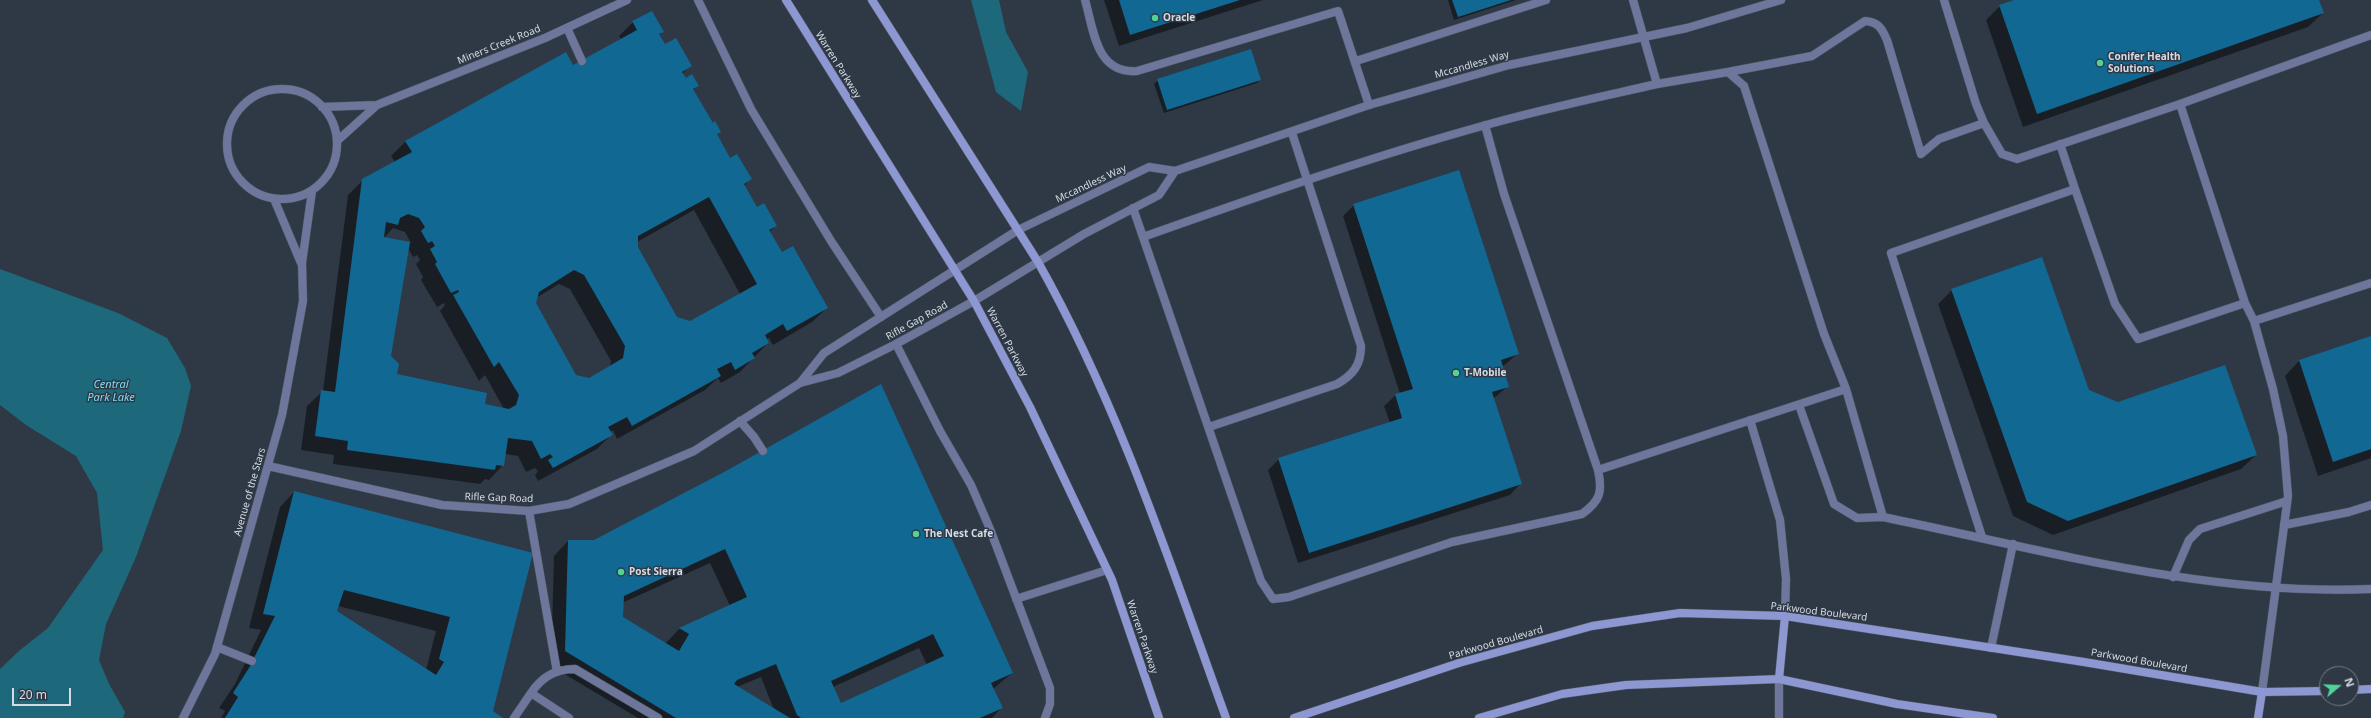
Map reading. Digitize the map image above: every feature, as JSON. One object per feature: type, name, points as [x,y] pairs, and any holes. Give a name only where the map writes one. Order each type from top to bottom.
[{"type":"main road","name":"Warren Parkway","points":[[786,0],[974,301],[1030,407],[1107,570],[1159,718]]},
{"type":"main road","points":[[872,0],[1038,262],[1063,306],[1118,424],[1226,718]]},
{"type":"main road","name":"Parkwood Boulevard","points":[[1294,718],[1459,663],[1592,626],[1680,613],[1785,616],[2262,692],[2319,691]]},
{"type":"main road","points":[[1779,679],[1785,616]]},
{"type":"main road","points":[[1478,718],[1562,694],[1626,685],[1779,679],[1897,704],[1993,718]]},
{"type":"main road","points":[[2359,690],[2371,689]]},
{"type":"main road","points":[[2258,718],[2262,692]]},
{"type":"street","name":"Miners Creek Road","points":[[337,141],[377,105],[566,28],[627,0]]},
{"type":"street","points":[[698,0],[751,108],[831,241],[881,317]]},
{"type":"street","points":[[1085,0],[1102,58],[1116,69],[1125,72],[1137,71],[1338,10],[1356,60],[1369,105]]},
{"type":"street","points":[[1356,60],[1546,0]]},
{"type":"street","points":[[1633,0],[1657,84]]},
{"type":"street","name":"Mccandless Way","points":[[1018,230],[1149,167],[1175,171],[1292,133],[1369,105],[1509,64],[1687,28],[1781,0]]},
{"type":"street","points":[[1944,0],[1984,123],[2002,154],[2017,159],[2180,104],[2371,35]]},
{"type":"street","points":[[1143,237],[1307,179],[1485,125],[1557,106],[1657,84],[1812,56],[1865,22],[1873,22],[1880,26],[1887,40],[1920,154],[1939,138],[1984,123]]},
{"type":"street","points":[[566,28],[582,60]]},
{"type":"street","points":[[1728,72],[1744,86],[1824,334],[1846,389],[1883,517]]},
{"type":"street","points":[[279,89],[295,90],[310,96],[322,107],[333,123],[337,141],[335,161],[326,178],[312,191],[287,200],[274,199],[258,194],[245,185],[234,173],[228,158],[227,147],[230,126],[237,112],[249,100],[263,92],[279,89]]},
{"type":"street","points":[[2180,104],[2245,303],[2254,321],[2273,389],[2283,436],[2287,501],[2262,692]]},
{"type":"street","name":"Miners Creek Road","points":[[322,107],[377,105]]},
{"type":"street","points":[[1133,208],[1261,582],[1273,599],[1289,597],[1452,542],[1582,514],[1598,499],[1601,486],[1598,470],[1504,194],[1485,125]]},
{"type":"street","points":[[1209,427],[1337,384],[1348,378],[1361,359],[1361,346],[1292,133]]},
{"type":"street","points":[[2060,144],[2115,304],[2138,339],[2245,303]]},
{"type":"street","points":[[1038,262],[1084,234],[1159,195],[1175,171]]},
{"type":"street","points":[[1982,537],[1890,252],[2075,189]]},
{"type":"street","name":"Avenue of the Stars","points":[[184,718],[217,647],[282,415],[303,301],[302,263],[312,191]]},
{"type":"street","name":"Avenue of the Stars","points":[[274,199],[302,263]]},
{"type":"street","name":"Rifle Gap Road","points":[[800,383],[824,353],[1018,230]]},
{"type":"street","name":"Rifle Gap Road","points":[[268,466],[442,505],[529,511],[569,504],[694,451],[800,383],[838,373],[896,344],[974,301],[1038,262]]},
{"type":"street","points":[[2254,321],[2371,283]]},
{"type":"street","points":[[896,344],[940,431],[971,485],[1050,688],[1050,704],[1045,718]]},
{"type":"street","points":[[1598,470],[1846,389]]},
{"type":"street","points":[[1799,405],[1834,504],[1857,518],[1883,517],[2173,577],[2275,589],[2371,589]]},
{"type":"street","points":[[1750,420],[1780,520],[1786,579],[1785,616]]},
{"type":"street","points":[[740,421],[754,437],[763,451]]},
{"type":"street","points":[[2173,577],[2189,540],[2200,529],[2287,501]]},
{"type":"street","points":[[2284,525],[2349,512],[2371,505]]},
{"type":"street","points":[[529,511],[557,672]]},
{"type":"street","points":[[1991,648],[2013,544]]},
{"type":"street","points":[[1016,599],[1107,570]]},
{"type":"street","points":[[217,647],[252,661]]},
{"type":"street","points":[[514,718],[544,677],[557,672],[575,669],[658,718]]},
{"type":"street","points":[[1778,718],[1779,679]]},
{"type":"street","points":[[531,693],[568,718]]},
{"type":"water","points":[[971,0],[999,0],[1006,32],[1028,72],[1021,111],[996,92]]},
{"type":"water","name":"Central Park Lake","points":[[0,269],[118,313],[167,338],[185,368],[191,386],[181,431],[136,557],[106,624],[99,660],[109,684],[125,712],[123,718],[0,718],[0,669],[20,650],[48,628],[103,550],[97,493],[76,456],[26,425],[0,405]]},
{"type":"building","name":"Oracle","points":[[1119,0],[1240,0],[1130,35]]},
{"type":"building","points":[[1452,0],[1511,0],[1458,17]]},
{"type":"building","name":"Conifer Health Solutions","points":[[2014,0],[2319,0],[2324,13],[2037,114],[1999,5]]},
{"type":"building","points":[[652,11],[664,32],[659,34],[665,44],[676,38],[692,66],[682,72],[686,78],[692,74],[699,86],[693,89],[713,123],[715,121],[721,132],[717,134],[730,158],[737,154],[752,179],[744,184],[757,207],[764,203],[777,226],[769,230],[782,252],[793,246],[828,308],[787,331],[783,324],[765,335],[769,343],[752,353],[755,358],[735,370],[731,362],[717,369],[721,376],[632,426],[627,417],[608,427],[613,435],[553,468],[548,460],[553,457],[550,454],[541,459],[532,441],[508,438],[504,466],[496,465],[495,470],[347,450],[348,441],[315,436],[321,390],[335,392],[362,179],[412,152],[405,141],[566,52],[573,65],[637,30],[632,21]],"holes":[[[709,197],[757,284],[690,321],[677,317],[638,247],[638,236]],[[408,214],[419,218],[425,227],[421,231],[428,243],[432,241],[435,246],[430,249],[437,262],[435,264],[451,293],[458,290],[459,292],[453,295],[494,367],[499,362],[519,395],[516,405],[509,409],[485,404],[487,393],[397,374],[399,364],[391,356],[410,242],[384,237],[386,222],[398,225],[400,218]],[[574,270],[584,275],[625,346],[623,358],[589,378],[576,375],[536,303],[539,292]]]},
{"type":"building","points":[[1251,49],[1261,80],[1167,110],[1157,79]]},
{"type":"building","name":"T-Mobile","points":[[1459,170],[1519,354],[1501,360],[1509,387],[1492,392],[1522,484],[1309,553],[1278,458],[1402,418],[1395,394],[1413,389],[1353,204]]},
{"type":"building","points":[[2042,257],[2089,390],[2118,402],[2225,365],[2257,455],[2068,521],[2027,502],[1951,289]]},
{"type":"building","points":[[2371,336],[2371,449],[2333,462],[2299,360]]},
{"type":"building","name":"Post Sierra","points":[[881,384],[1013,673],[991,683],[1003,708],[980,718],[801,718],[797,715],[776,664],[737,680],[734,684],[790,718],[676,718],[565,651],[568,540],[594,540],[726,471]],"holes":[[[725,549],[747,597],[679,628],[689,634],[679,651],[623,617],[624,596]],[[933,634],[944,656],[841,703],[831,681]]]},
{"type":"building","points":[[294,491],[533,553],[493,711],[503,718],[225,718],[238,697],[233,693],[249,668],[275,616],[263,614]],"holes":[[[344,590],[450,617],[439,659],[444,662],[436,675],[337,611]]]},
{"type":"place","name":"Oracle","points":[[1155,18]]},
{"type":"place","name":"Conifer Health Solutions","points":[[2100,63]]},
{"type":"place","name":"T-Mobile","points":[[1456,373]]},
{"type":"place","name":"The Nest Cafe","points":[[916,534]]},
{"type":"place","name":"Post Sierra","points":[[621,572]]}]
